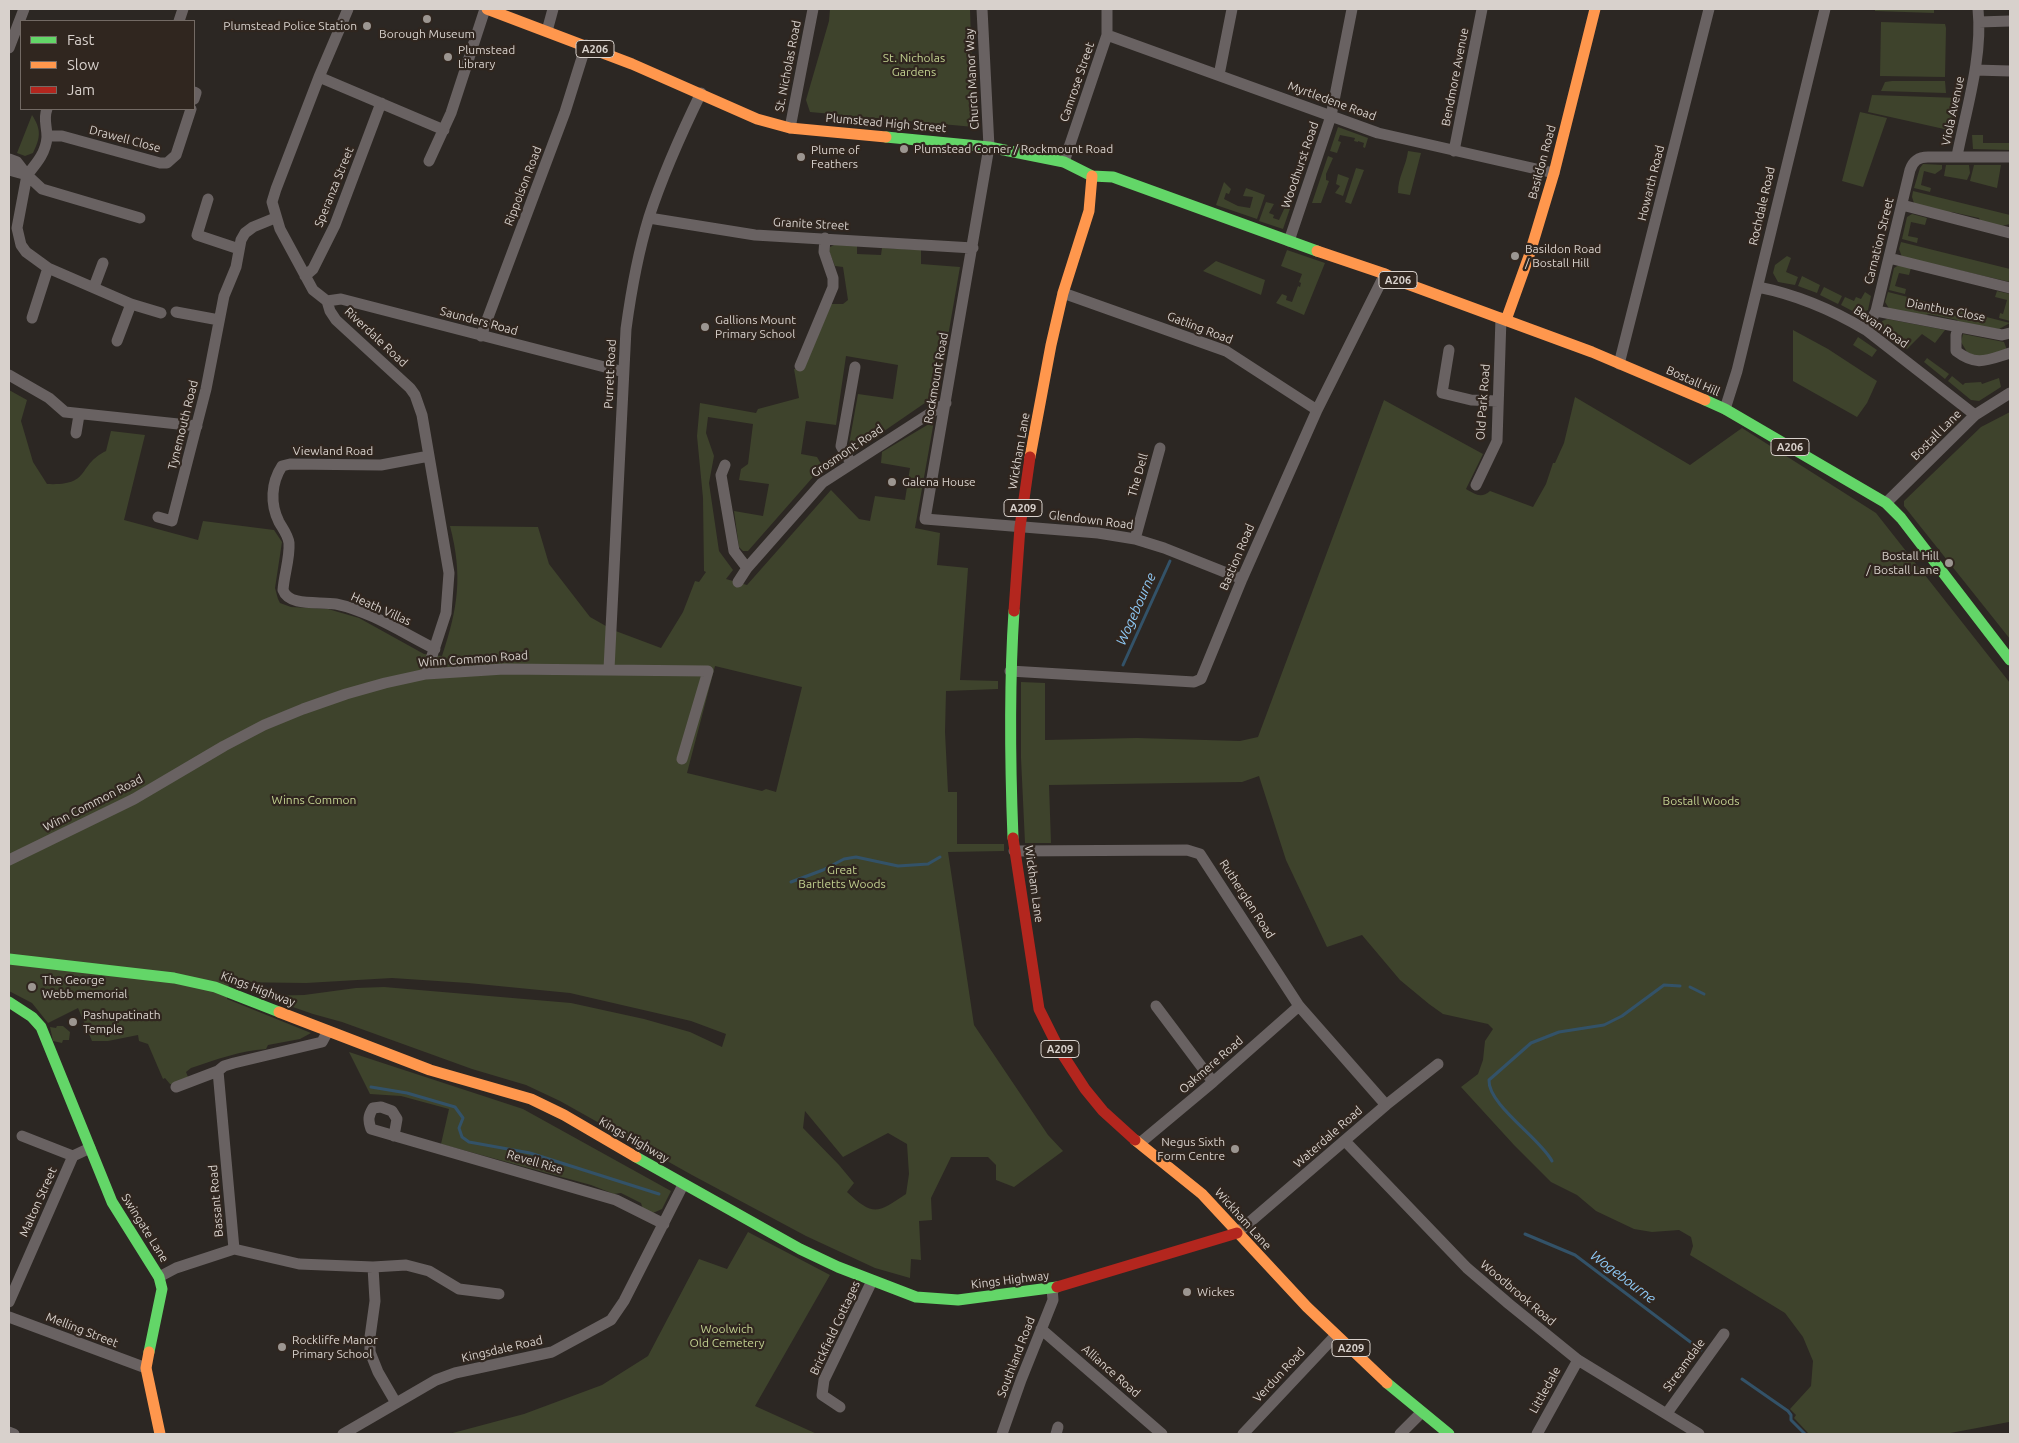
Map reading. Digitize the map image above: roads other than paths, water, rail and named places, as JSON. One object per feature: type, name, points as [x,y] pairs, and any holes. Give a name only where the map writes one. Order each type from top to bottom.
[{"type":"main road","name":"Plumstead High Street","points":[[486,9],[586,45],[757,119],[790,128],[990,148],[1064,162],[1092,176],[1113,177],[1289,241]]},
{"type":"main road","name":"Basildon Road","points":[[1503,319],[1529,256],[1554,173],[1595,9]]},
{"type":"main road","name":"Wickham Lane","points":[[1092,176],[1089,211],[1064,293],[1051,345],[1020,527],[1010,671],[1010,762],[1014,851],[1039,1009],[1046,1025],[1103,1111],[1202,1194],[1237,1233],[1336,1334],[1421,1413],[1449,1434]]},
{"type":"main road","name":"Bostall Hill","points":[[1289,241],[1385,274],[1503,319],[1619,364],[1725,409],[1886,503],[1901,518],[2010,660]]},
{"type":"main road","name":"Kings Highway","points":[[9,959],[194,982],[216,987],[430,1070],[530,1099],[564,1115],[683,1185],[800,1249],[838,1268],[916,1297],[958,1300],[1052,1288],[1237,1233]]},
{"type":"main road","name":"Swingate Lane","points":[[9,1002],[32,1017],[41,1027],[112,1202],[159,1277],[162,1289],[146,1368],[160,1434]]},
{"type":"street","points":[[9,48],[24,9]]},
{"type":"street","name":"Riverdale Road","points":[[348,9],[319,77],[272,202],[275,218],[313,290],[327,301],[330,311],[336,320],[410,388],[415,395],[422,415],[449,574],[446,613],[426,674]]},
{"type":"street","points":[[429,161],[444,130],[486,9]]},
{"type":"street","points":[[547,31],[553,9]]},
{"type":"street","name":"St. Nicholas Road","points":[[790,128],[813,9]]},
{"type":"street","name":"Church Manor Way","points":[[982,9],[990,148]]},
{"type":"street","name":"Camrose Street","points":[[1064,162],[1107,35],[1107,9]]},
{"type":"street","points":[[1220,75],[1232,9]]},
{"type":"street","name":"Woodhurst Road","points":[[1289,241],[1331,116],[1352,9]]},
{"type":"street","name":"Bendmore Avenue","points":[[1454,151],[1482,9]]},
{"type":"street","name":"Howarth Road","points":[[1619,364],[1709,9]]},
{"type":"street","name":"Rochdale Road","points":[[1725,409],[1737,371],[1758,287],[1825,9]]},
{"type":"street","name":"Viola Avenue","points":[[1957,156],[1975,70],[1979,22],[1978,9]]},
{"type":"street","points":[[1979,22],[2010,21]]},
{"type":"street","name":"Myrtledene Road","points":[[1107,35],[1385,135],[1554,173]]},
{"type":"street","name":"Rippolson Road","points":[[481,336],[565,112],[586,45]]},
{"type":"street","name":"Viola Avenue","points":[[1975,70],[2010,71]]},
{"type":"street","points":[[319,77],[444,130]]},
{"type":"street","name":"Purrett Road","points":[[608,669],[626,329],[630,302],[649,218],[669,161],[700,93]]},
{"type":"street","name":"Speranza Street","points":[[305,276],[313,269],[335,225],[381,103]]},
{"type":"street","points":[[47,110],[44,118],[47,136],[42,157],[26,176],[17,228],[18,237],[26,252],[48,268],[131,304],[161,314]]},
{"type":"street","name":"Drawell Close","points":[[47,136],[62,136],[160,163],[167,163],[176,155],[191,110]]},
{"type":"street","name":"Rockmount Road","points":[[990,148],[925,520],[1020,527]]},
{"type":"street","points":[[1957,156],[2010,157]]},
{"type":"street","name":"Carnation Street","points":[[1866,330],[1876,311],[1910,170],[1917,159],[1957,156]]},
{"type":"street","points":[[9,159],[16,162],[26,176],[42,189],[140,218]]},
{"type":"street","points":[[9,170],[26,176]]},
{"type":"street","points":[[208,200],[197,235],[239,249]]},
{"type":"street","points":[[1902,206],[2010,233]]},
{"type":"street","name":"Tynemouth Road","points":[[158,517],[172,521],[191,469],[197,426],[224,296],[236,267],[239,249],[246,233],[263,222],[275,218]]},
{"type":"street","name":"Granite Street","points":[[649,218],[755,235],[974,248]]},
{"type":"street","points":[[800,366],[834,278],[824,252],[825,238]]},
{"type":"street","points":[[1889,258],[2010,288]]},
{"type":"street","points":[[94,288],[103,263]]},
{"type":"street","points":[[32,318],[48,268]]},
{"type":"street","name":"Bastion Road","points":[[1010,671],[1194,682],[1201,679],[1242,579],[1317,410],[1385,274]]},
{"type":"street","name":"Bevan Road","points":[[1758,287],[1797,296],[1816,303],[1866,330],[1975,415]]},
{"type":"street","name":"Gatling Road","points":[[1064,293],[1226,351],[1317,410]]},
{"type":"street","name":"Saunders Road","points":[[327,301],[333,298],[341,299],[624,372]]},
{"type":"street","points":[[117,341],[131,304]]},
{"type":"street","name":"Dianthus Close","points":[[1876,311],[2002,335],[2010,333]]},
{"type":"street","points":[[176,312],[219,320]]},
{"type":"street","name":"Old Park Road","points":[[1476,485],[1496,441],[1503,319]]},
{"type":"street","points":[[1958,327],[1956,351],[1969,360],[1983,362],[2010,353]]},
{"type":"street","points":[[1449,350],[1442,392],[1471,400],[1498,401]]},
{"type":"street","points":[[851,463],[841,446],[855,367]]},
{"type":"street","points":[[9,375],[49,398],[65,412],[79,415],[197,426]]},
{"type":"street","name":"Bostall Lane","points":[[1886,503],[1975,415],[2010,393]]},
{"type":"street","name":"Grosmont Road","points":[[738,582],[747,568],[822,482],[946,403]]},
{"type":"street","points":[[76,433],[79,415]]},
{"type":"street","name":"The Dell","points":[[1134,539],[1160,448]]},
{"type":"street","name":"Viewland Road","points":[[285,596],[283,590],[289,543],[276,516],[273,493],[276,477],[282,466],[299,464],[381,465],[429,456]]},
{"type":"street","points":[[726,465],[721,475],[734,551],[747,568]]},
{"type":"street","name":"Glendown Road","points":[[1020,527],[1098,533],[1134,539],[1164,548],[1242,579]]},
{"type":"street","name":"Heath Villas","points":[[285,596],[292,600],[328,603],[351,609],[435,649]]},
{"type":"street","name":"Winn Common Road","points":[[9,860],[134,799],[224,746],[264,725],[346,694],[426,674],[504,669],[708,671],[682,759]]},
{"type":"street","name":"Rutherglen Road","points":[[1014,851],[1187,850],[1200,854],[1299,1006],[1386,1105]]},
{"type":"street","points":[[1156,1006],[1214,1082]]},
{"type":"street","name":"Oakmere Road","points":[[1140,1143],[1214,1082],[1299,1006]]},
{"type":"street","points":[[176,1087],[218,1071],[224,1066],[322,1042],[328,1031]]},
{"type":"street","name":"Waterdale Road","points":[[1237,1233],[1386,1105],[1438,1064]]},
{"type":"street","name":"Bassant Road","points":[[159,1277],[176,1268],[234,1249],[218,1071]]},
{"type":"street","points":[[22,1136],[73,1156],[90,1148]]},
{"type":"street","name":"Revell Rise","points":[[394,1136],[616,1200],[664,1224]]},
{"type":"street","name":"Woodbrook Road","points":[[1345,1141],[1467,1268],[1578,1360],[1699,1434]]},
{"type":"street","name":"Malton Street","points":[[9,1302],[73,1156]]},
{"type":"street","name":"Kingsdale Road","points":[[343,1434],[436,1380],[455,1373],[552,1352],[611,1320],[624,1301],[683,1185]]},
{"type":"street","points":[[234,1249],[299,1264],[373,1267],[406,1265],[429,1271],[459,1289],[500,1294]]},
{"type":"street","points":[[373,1267],[375,1301],[370,1352],[378,1372],[396,1403]]},
{"type":"street","name":"Brickfield Cottages","points":[[840,1408],[822,1395],[824,1380],[872,1281]]},
{"type":"street","name":"Southland Road","points":[[1002,1434],[1053,1300],[1052,1288]]},
{"type":"street","name":"Melling Street","points":[[9,1316],[146,1368]]},
{"type":"street","name":"Alliance Road","points":[[1041,1329],[1162,1434]]},
{"type":"street","name":"Verdun Road","points":[[1243,1434],[1336,1334]]},
{"type":"street","name":"Streamdale","points":[[1667,1413],[1724,1334]]},
{"type":"street","name":"Littledale","points":[[1537,1434],[1578,1360]]},
{"type":"street","points":[[1400,1434],[1421,1413]]},
{"type":"street","points":[[9,1432],[14,1434]]},
{"type":"waterway","name":"Wogebourne","points":[[1123,665],[1170,561]]},
{"type":"waterway","points":[[791,882],[823,870],[844,859],[856,857],[898,866],[928,864],[940,857]]},
{"type":"waterway","points":[[1552,1161],[1537,1142],[1505,1111],[1491,1090],[1489,1080],[1531,1043],[1559,1032],[1604,1025],[1622,1016],[1664,985],[1680,986]]},
{"type":"waterway","points":[[1690,987],[1704,994]]},
{"type":"waterway","points":[[371,1087],[407,1093],[455,1107],[463,1118],[459,1128],[462,1137],[469,1142],[530,1153],[659,1194]]},
{"type":"waterway","name":"Wogebourne","points":[[1525,1234],[1575,1255],[1701,1350]]},
{"type":"waterway","name":"Wogebourne","points":[[1742,1379],[1788,1411],[1791,1415],[1791,1420],[1805,1434]]},
{"type":"place","name":"Borough Museum","points":[[427,19]]},
{"type":"place","name":"Plumstead Police Station","points":[[367,26]]},
{"type":"place","name":"Plumstead Library","points":[[448,57]]},
{"type":"place","name":"Plumstead Corner / Rockmount Road","points":[[904,149]]},
{"type":"place","name":"Plume of Feathers","points":[[801,157]]},
{"type":"place","name":"Basildon Road / Bostall Hill","points":[[1515,256]]},
{"type":"place","name":"Gallions Mount Primary School","points":[[705,327]]},
{"type":"place","name":"Galena House","points":[[892,482]]},
{"type":"place","name":"Bostall Hill / Bostall Lane","points":[[1949,563]]},
{"type":"place","name":"The George Webb memorial","points":[[32,987]]},
{"type":"place","name":"Pashupatinath Temple","points":[[73,1022]]},
{"type":"place","name":"Negus Sixth Form Centre","points":[[1235,1149]]},
{"type":"place","name":"Wickes","points":[[1187,1292]]},
{"type":"place","name":"Rockliffe Manor Primary School","points":[[282,1347]]},
{"type":"park label","name":"St. Nicholas Gardens","points":[[914,65]]},
{"type":"park label","name":"Winns Common","points":[[314,800]]},
{"type":"park label","name":"Bostall Woods","points":[[1701,801]]},
{"type":"park label","name":"Great Bartletts Woods","points":[[842,877]]},
{"type":"park label","name":"Woolwich Old Cemetery","points":[[727,1336]]}]
